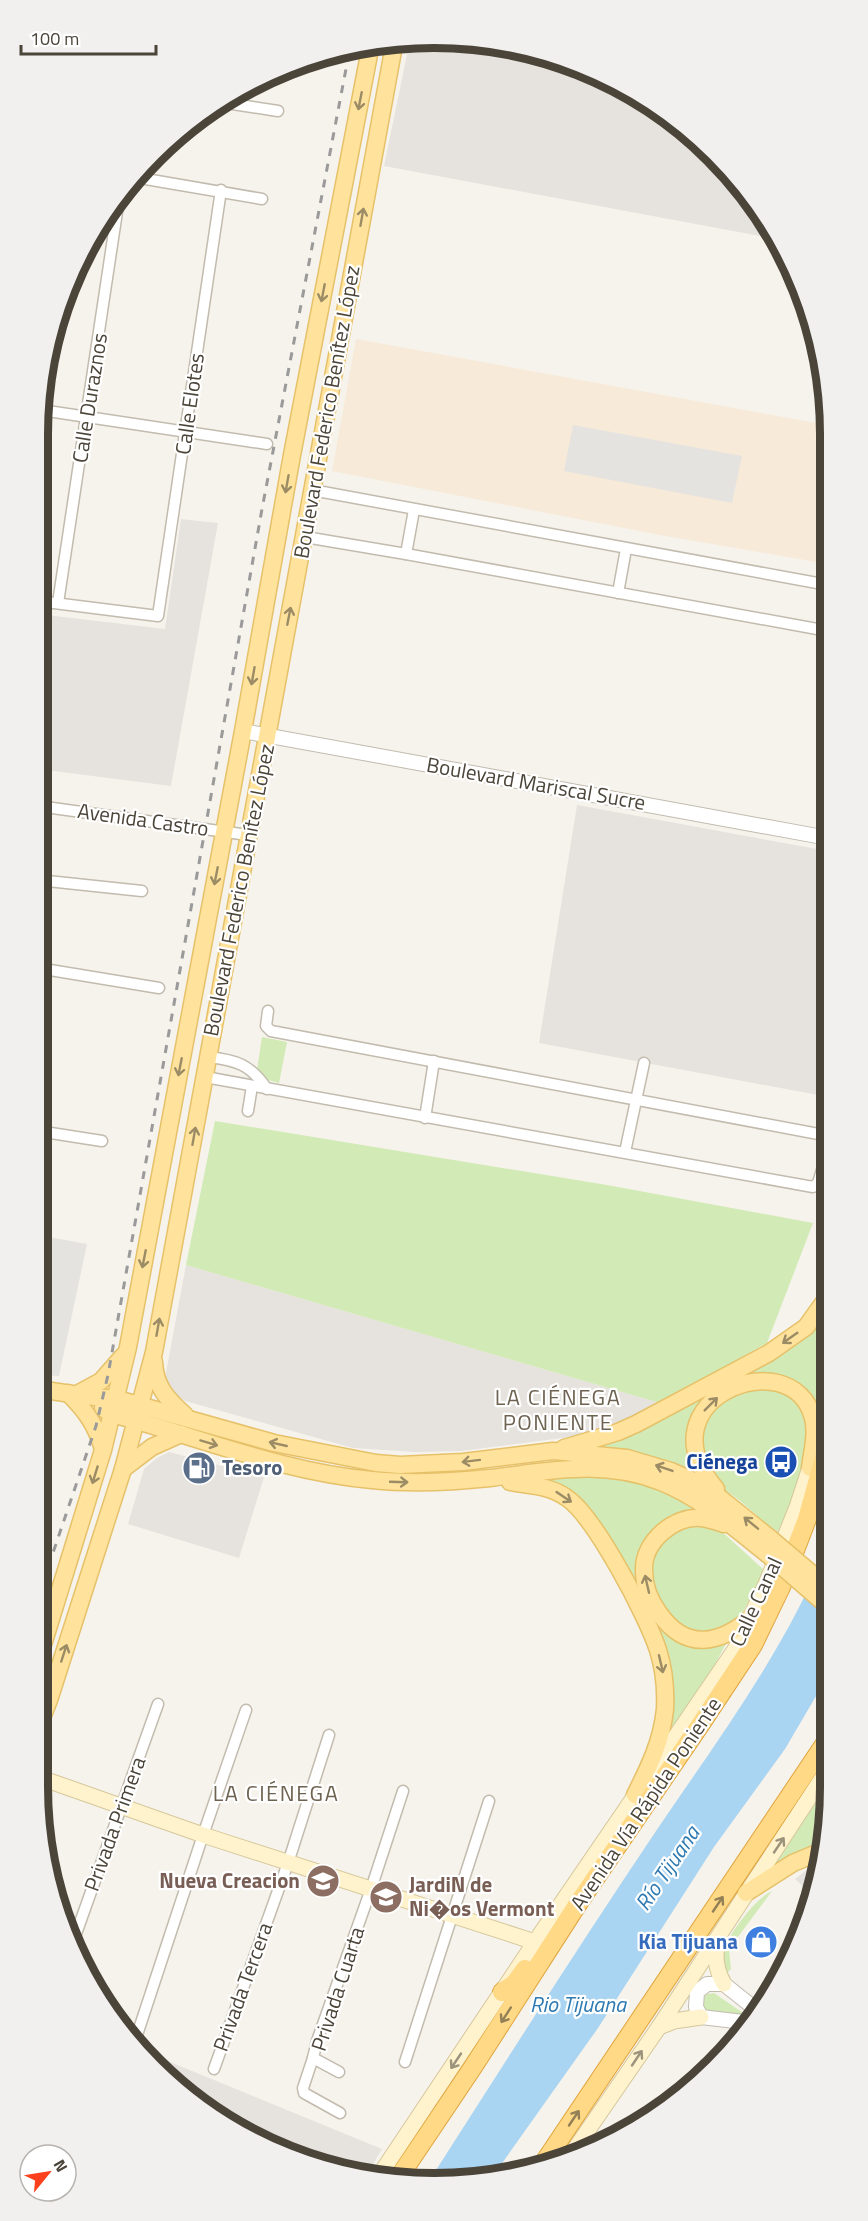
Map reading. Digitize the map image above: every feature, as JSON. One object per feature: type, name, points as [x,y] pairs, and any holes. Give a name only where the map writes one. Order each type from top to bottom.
[{"type":"highway","name":"Avenida Vía Rápida Poniente","points":[[402,2171],[473,2067],[579,1902],[700,1725],[768,1618],[807,1519],[820,1472]]},
{"type":"highway","points":[[549,2156],[820,1751]]},
{"type":"highway","points":[[502,1992],[514,1984],[555,1927],[579,1902]]},
{"type":"main road","name":"Boulevard Federico Benítez López","points":[[48,1698],[123,1469],[154,1352],[393,50]]},
{"type":"main road","name":"Boulevard Federico Benítez López","points":[[48,1628],[103,1450],[128,1347],[292,455],[369,53]]},
{"type":"main road","points":[[139,1413],[188,1418],[274,1443],[354,1460],[400,1465],[463,1462],[553,1451],[618,1432],[636,1424],[769,1353],[806,1326],[820,1307]]},
{"type":"main road","points":[[76,1394],[108,1376],[128,1347]]},
{"type":"main road","points":[[154,1352],[155,1374],[165,1397],[188,1418]]},
{"type":"main road","points":[[810,1468],[815,1433],[813,1420],[804,1400],[775,1381],[758,1380],[738,1386],[712,1402],[699,1419],[693,1436],[700,1467],[732,1508],[820,1598]]},
{"type":"main road","points":[[48,1390],[76,1394],[139,1413],[181,1434],[267,1461],[336,1477],[402,1482],[489,1478],[585,1467],[635,1474],[683,1492],[713,1510],[737,1530]]},
{"type":"main road","points":[[76,1394],[96,1426],[103,1450]]},
{"type":"main road","points":[[123,1469],[152,1447],[181,1434]]},
{"type":"main road","name":"Calle Canal","points":[[383,2170],[534,1942],[736,1648],[752,1617],[789,1530],[820,1435]]},
{"type":"main road","points":[[553,1451],[627,1458],[651,1464],[698,1483],[732,1508]]},
{"type":"main road","points":[[489,1478],[536,1484],[567,1498],[580,1509],[609,1554],[652,1633],[662,1667],[665,1708],[658,1747],[635,1795]]},
{"type":"main road","points":[[752,1617],[736,1630],[717,1638],[696,1640],[682,1636],[673,1630],[656,1609],[645,1583],[645,1560],[650,1548],[663,1532],[672,1526],[681,1521],[702,1518],[737,1530],[768,1546],[820,1582]]},
{"type":"main road","points":[[62,1583],[84,1592]]},
{"type":"main road","points":[[48,1781],[202,1835],[534,1942]]},
{"type":"main road","points":[[576,2146],[659,2027],[820,1781]]},
{"type":"main road","points":[[746,1893],[793,1863],[814,1854]]},
{"type":"main road","points":[[719,1935],[716,1959],[719,1975],[724,1984]]},
{"type":"main road","points":[[659,2027],[674,2021],[701,2017]]},
{"type":"street","points":[[234,104],[278,111]]},
{"type":"street","points":[[144,179],[262,198]]},
{"type":"street","name":"Calle Elotes","points":[[58,603],[158,616],[221,190]]},
{"type":"street","name":"Calle Duraznos","points":[[58,603],[117,215]]},
{"type":"street","points":[[49,411],[267,444]]},
{"type":"street","points":[[312,490],[820,584]]},
{"type":"street","points":[[405,554],[414,510]]},
{"type":"street","points":[[305,537],[820,630]]},
{"type":"street","points":[[618,593],[626,549]]},
{"type":"street","points":[[48,602],[58,603]]},
{"type":"street","name":"Boulevard Mariscal Sucre","points":[[243,731],[820,837]]},
{"type":"street","name":"Avenida Castro","points":[[48,807],[248,835]]},
{"type":"street","points":[[48,881],[142,891]]},
{"type":"street","points":[[48,970],[159,988]]},
{"type":"street","points":[[268,1011],[266,1026],[272,1031],[820,1134]]},
{"type":"street","points":[[208,1057],[238,1062],[246,1066],[267,1089]]},
{"type":"street","points":[[425,1118],[434,1061]]},
{"type":"street","points":[[626,1152],[644,1063]]},
{"type":"street","points":[[204,1077],[813,1187],[818,1183],[820,1176]]},
{"type":"street","points":[[248,1111],[252,1086]]},
{"type":"street","points":[[48,1133],[102,1141]]},
{"type":"street","name":"Privada Primera","points":[[76,1933],[158,1704]]},
{"type":"street","points":[[137,2034],[202,1835],[246,1710]]},
{"type":"street","name":"Privada Tercera","points":[[213,2069],[288,1863],[329,1734]]},
{"type":"street","name":"Privada Cuarta","points":[[339,2072],[313,2058],[403,1791]]},
{"type":"street","points":[[405,2062],[489,1801]]},
{"type":"street","points":[[740,2022],[701,2017],[695,2002],[698,1989],[706,1984],[724,1984],[751,2006]]},
{"type":"street","points":[[313,2058],[303,2088],[304,2092],[340,2113]]},
{"type":"shaded area","points":[[408,49],[459,49],[509,55],[582,77],[648,113],[689,144],[707,161],[740,199],[766,237],[384,166]]},
{"type":"shaded area","points":[[356,339],[820,424],[820,563],[660,535],[332,471]]},
{"type":"shaded area","points":[[573,425],[742,456],[732,503],[564,471]]},
{"type":"shaded area","points":[[181,519],[218,523],[171,786],[48,770],[48,615],[165,629]]},
{"type":"shaded area","points":[[577,805],[820,850],[820,1095],[539,1043]]},
{"type":"shaded area","points":[[48,1237],[87,1244],[59,1376],[48,1375]]},
{"type":"shaded area","points":[[186,1265],[660,1403],[619,1423],[585,1435],[461,1451],[415,1452],[353,1448],[185,1401],[172,1392],[165,1378]]},
{"type":"shaded area","points":[[169,1452],[264,1477],[239,1558],[128,1524],[144,1469]]},
{"type":"shaded area","points":[[811,1868],[806,1890],[795,1879]]},
{"type":"shaded area","points":[[158,2057],[382,2149],[371,2168],[334,2160],[286,2144],[220,2108],[179,2077]]},
{"type":"green space","points":[[262,1037],[287,1042],[279,1083],[265,1079],[257,1070]]},
{"type":"green space","points":[[215,1121],[607,1185],[813,1223],[767,1343],[660,1403],[186,1265]]},
{"type":"green space","points":[[820,1319],[820,1395],[807,1451],[781,1534],[733,1496],[711,1482],[679,1469],[595,1445],[810,1330]]},
{"type":"green space","points":[[606,1477],[653,1486],[696,1508],[765,1571],[699,1694],[666,1739],[665,1655],[584,1506],[519,1478]]},
{"type":"green space","points":[[820,1793],[815,1852],[765,1876]]},
{"type":"green space","points":[[772,1891],[729,1949],[731,1969],[726,1974],[723,1953],[731,1935],[751,1908]]},
{"type":"green space","points":[[714,1993],[745,2015],[744,2017],[705,2013],[701,2000],[707,1994]]},
{"type":"water","name":"Rio Tijuana","points":[[820,1562],[820,1689],[785,1749],[714,1847],[598,2028],[499,2168],[434,2173],[599,1917],[751,1690],[774,1653]]},
{"type":"railway","points":[[48,1568],[96,1426],[108,1375],[262,509],[348,58]]},
{"type":"place","name":"Ciénega","points":[[781,1462]]},
{"type":"place","name":"Tesoro","points":[[199,1468]]},
{"type":"place","name":"Nueva Creacion","points":[[323,1881]]},
{"type":"place","name":"JardiN de Ni�os Vermont","points":[[386,1897]]},
{"type":"place","name":"Kia Tijuana","points":[[761,1942]]},
{"type":"district","name":"LA CIÉNEGA PONIENTE","points":[[558,1410]]},
{"type":"district","name":"LA CIÉNEGA","points":[[276,1793]]},
{"type":"water label","name":"Río Tijuana","points":[[667,1868]]}]
